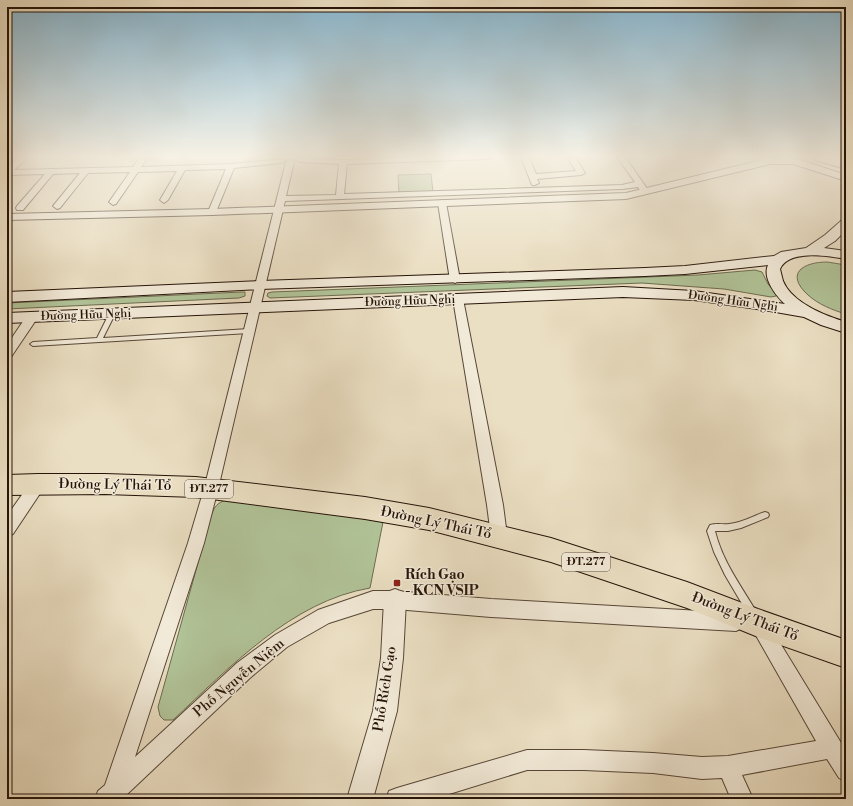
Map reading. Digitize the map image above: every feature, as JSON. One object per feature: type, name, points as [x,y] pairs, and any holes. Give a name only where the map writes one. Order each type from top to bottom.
[{"type":"main road","points":[[810,251],[830,238],[846,223]]},
{"type":"main road","name":"Đường Hữu Nghị","points":[[7,297],[678,270],[779,260],[792,253],[810,251]]},
{"type":"main road","points":[[810,251],[846,255]]},
{"type":"main road","points":[[779,260],[774,269],[774,275],[780,288],[793,302],[811,313],[846,328]]},
{"type":"main road","name":"Đường Hữu Nghị","points":[[7,318],[648,292],[726,299],[811,313]]},
{"type":"main road","name":"Đường Lý Thái Tổ","points":[[7,485],[161,485],[211,489],[365,508],[429,519],[551,550],[687,595],[758,623],[846,654]]},
{"type":"street","points":[[20,208],[32,195]]},
{"type":"street","points":[[56,206],[66,195]]},
{"type":"street","points":[[113,202],[118,195]]},
{"type":"street","points":[[164,200],[167,195]]},
{"type":"street","points":[[212,212],[219,195]]},
{"type":"street","points":[[110,795],[196,543],[211,489],[254,308],[283,195]]},
{"type":"street","points":[[7,217],[212,212],[340,197],[499,195]]},
{"type":"street","points":[[281,204],[442,203],[533,195]]},
{"type":"street","points":[[566,195],[626,196],[629,195]]},
{"type":"street","points":[[442,203],[455,280]]},
{"type":"street","points":[[458,299],[495,505],[499,536]]},
{"type":"street","points":[[7,354],[32,317]]},
{"type":"street","points":[[7,529],[38,484]]},
{"type":"street","name":"Phố Nguyễn Niệm","points":[[110,795],[221,691],[281,642],[324,616],[373,600],[396,600],[491,608],[758,623]]},
{"type":"street","name":"Phố Rích Gạo","points":[[360,799],[385,711],[392,658],[396,600]]},
{"type":"street","points":[[758,623],[846,771]]},
{"type":"street","points":[[397,799],[527,760],[584,760],[653,763],[702,768],[728,767],[832,748]]},
{"type":"street","points":[[728,767],[742,799]]},
{"type":"lane","points":[[99,340],[112,314]]},
{"type":"lane","points":[[33,344],[249,331]]},
{"type":"lane","points":[[758,623],[723,567],[711,531],[713,527],[728,528],[741,525],[765,515]]},
{"type":"green space","points":[[827,262],[846,265],[846,314],[830,309],[816,301],[808,295],[798,281],[797,275],[800,270],[811,264]]},
{"type":"green space","points":[[755,270],[762,272],[768,284],[777,294],[776,296],[771,297],[724,289],[642,283],[270,298],[267,296],[268,293],[272,292],[698,275]]},
{"type":"green space","points":[[245,292],[245,296],[239,298],[7,309],[7,303]]},
{"type":"green space","points":[[226,500],[312,510],[383,522],[370,588],[341,595],[314,607],[288,622],[263,639],[239,659],[173,720],[164,720],[160,716],[158,707],[211,516],[216,506],[220,502]]},
{"type":"place","name":"Rích Gạo - KCN VSIP","points":[[397,583]]}]
